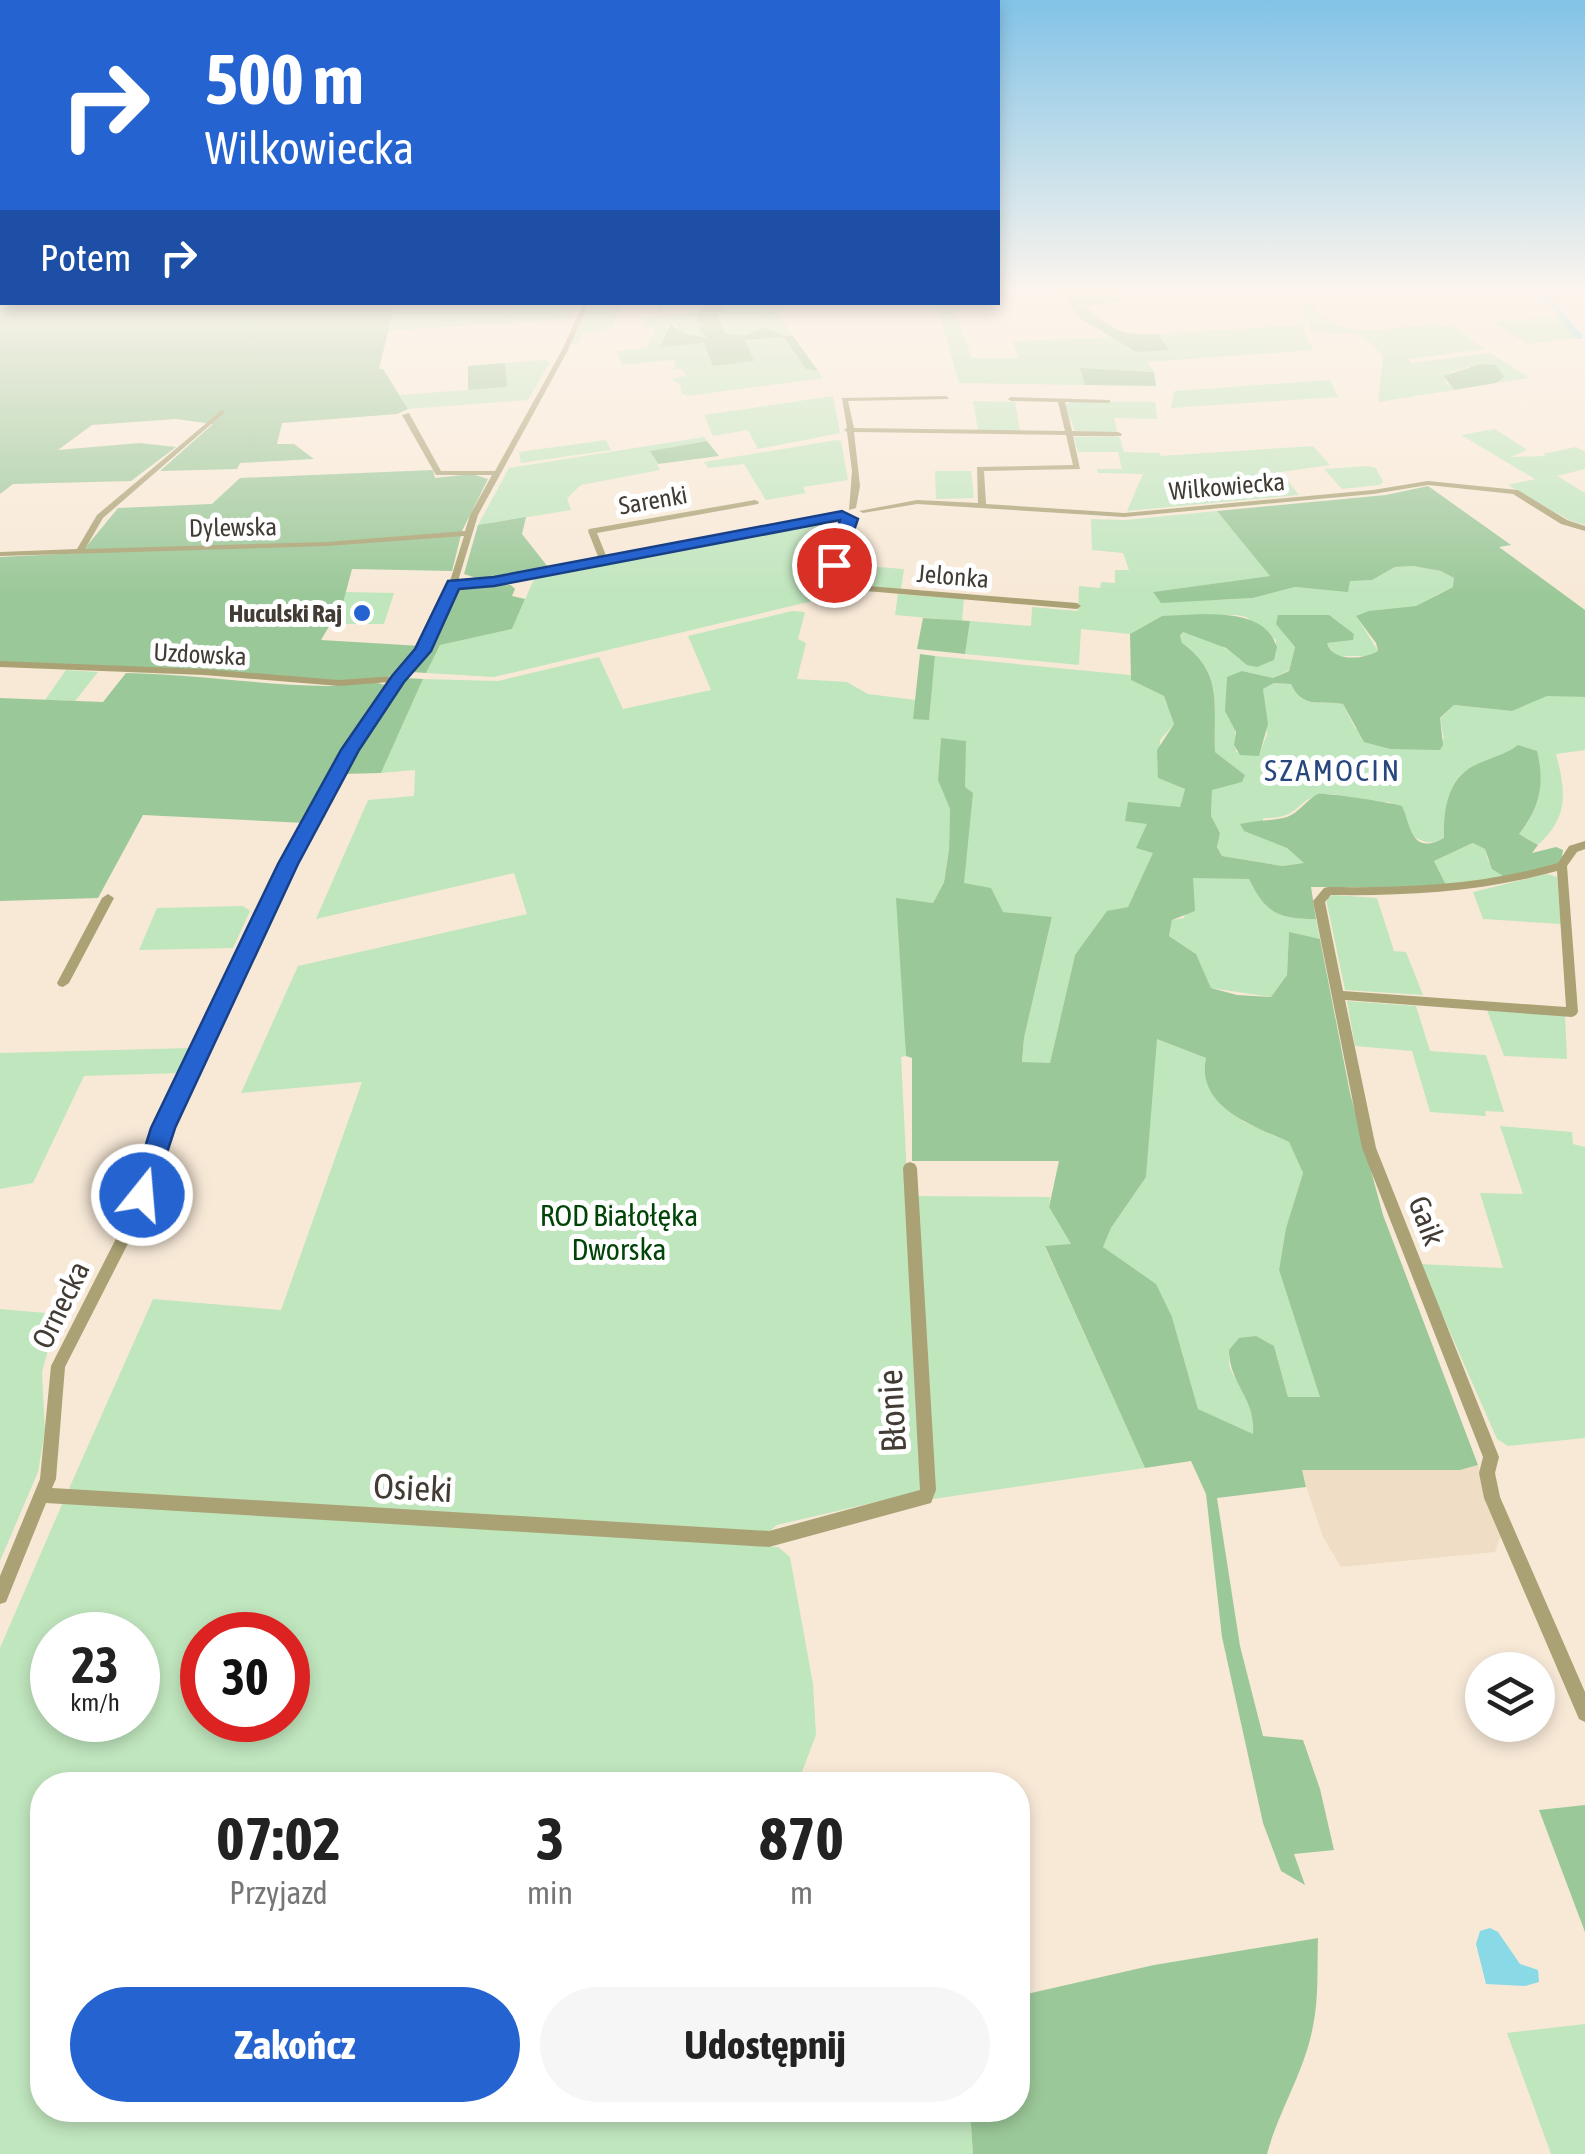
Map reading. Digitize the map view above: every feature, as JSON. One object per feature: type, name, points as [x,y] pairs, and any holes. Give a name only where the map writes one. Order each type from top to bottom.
[{"type":"street","name":"Ornecka","points":[[0,1596],[43,1495],[50,1463],[53,1389],[68,1342],[132,1222],[163,1128],[272,895],[350,750],[422,651],[453,584],[466,534],[538,394]]},
{"type":"street","points":[[821,603],[852,508],[856,480],[844,398],[946,398]]},
{"type":"street","points":[[1011,398],[1108,401]]},
{"type":"street","points":[[982,506],[980,470],[1076,468],[1062,400]]},
{"type":"street","points":[[79,552],[100,518],[222,412]]},
{"type":"street","points":[[406,414],[439,473],[497,472]]},
{"type":"street","points":[[848,430],[1118,434]]},
{"type":"street","name":"Wilkowiecka","points":[[864,510],[909,502],[1124,515],[1373,492],[1428,483],[1515,492],[1564,522],[1585,528]]},
{"type":"street","name":"Sarenki","points":[[604,562],[592,531],[755,502]]},
{"type":"street","points":[[453,584],[494,582],[863,517],[864,510],[852,508]]},
{"type":"street","name":"Dylewska","points":[[0,554],[327,544],[466,534]]},
{"type":"street","name":"Jelonka","points":[[826,585],[1077,606]]},
{"type":"street","name":"Uzdowska","points":[[0,664],[204,672],[339,683],[398,679]]},
{"type":"street","points":[[1341,995],[1572,1012],[1562,866],[1574,849],[1585,844]]},
{"type":"street","name":"Gaik","points":[[1562,866],[1500,884],[1435,893],[1328,891],[1319,901],[1369,1148],[1492,1457],[1487,1473],[1492,1498],[1585,1713]]},
{"type":"street","points":[[63,983],[108,898]]},
{"type":"street","name":"Błonie","points":[[778,1538],[797,1529],[928,1493],[910,1168]]},
{"type":"street","name":"Osieki","points":[[43,1495],[778,1538]]},
{"type":"shaded area","points":[[1478,1465],[1502,1532],[1495,1552],[1341,1567],[1323,1537],[1301,1470],[1460,1470]]},
{"type":"green space","points":[[0,394],[398,394],[408,409],[397,414],[282,423],[277,444],[294,444],[314,459],[240,463],[237,469],[160,471],[213,424],[176,419],[92,425],[58,450],[140,443],[176,447],[131,481],[13,484],[0,494]]},
{"type":"green space","points":[[532,394],[528,400],[408,409],[400,395]]},
{"type":"green space","points":[[1174,394],[1336,394],[1338,397],[1171,408]]},
{"type":"green space","points":[[1379,394],[1432,394],[1378,402]]},
{"type":"green space","points":[[833,396],[840,433],[758,449],[748,430],[713,436],[704,415]]},
{"type":"green space","points":[[973,401],[1015,402],[1020,430],[978,430]]},
{"type":"green space","points":[[1073,401],[1155,402],[1157,419],[1114,418],[1114,433],[1075,431],[1065,405]]},
{"type":"green space","points":[[1495,429],[1527,450],[1511,457],[1546,456],[1543,454],[1576,447],[1585,452],[1585,469],[1557,476],[1585,493],[1585,525],[1508,485],[1535,479],[1461,435]]},
{"type":"green space","points":[[704,437],[707,441],[651,451],[660,470],[581,485],[567,498],[571,510],[478,525],[509,468]]},
{"type":"green space","points":[[1074,437],[1120,438],[1124,452],[1160,456],[1313,446],[1330,465],[1281,472],[1299,495],[1127,511],[1143,474],[1098,473],[1097,469],[1122,469],[1118,452],[1078,452]]},
{"type":"green space","points":[[606,440],[611,450],[521,463],[519,452]]},
{"type":"green space","points":[[707,441],[719,456],[658,464],[650,451]]},
{"type":"green space","points":[[841,441],[848,480],[803,487],[806,493],[766,500],[744,464],[708,468],[704,462]]},
{"type":"green space","points":[[1376,468],[1383,482],[1380,485],[1342,489],[1324,469]]},
{"type":"green space","points":[[433,470],[435,478],[472,474],[488,479],[462,531],[452,571],[352,569],[343,603],[321,640],[421,646],[393,674],[353,681],[0,663],[0,557],[81,553],[118,508],[212,504],[240,478]]},
{"type":"green space","points":[[935,471],[971,471],[974,498],[936,499]]},
{"type":"green space","points":[[1428,486],[1511,545],[1499,547],[1585,610],[1585,697],[1547,696],[1512,711],[1454,705],[1440,718],[1440,750],[1390,749],[1364,742],[1343,704],[1307,701],[1291,684],[1274,683],[1263,689],[1268,724],[1259,756],[1240,755],[1234,745],[1236,732],[1225,711],[1227,677],[1242,671],[1273,678],[1289,671],[1295,647],[1276,624],[1278,615],[1329,615],[1354,634],[1353,640],[1327,643],[1330,649],[1349,658],[1364,656],[1378,651],[1356,616],[1416,606],[1453,587],[1454,578],[1441,571],[1413,566],[1395,567],[1372,580],[1350,581],[1348,592],[1295,587],[1253,598],[1161,603],[1153,592],[1270,576],[1217,511],[1386,495]]},
{"type":"green space","points":[[1217,511],[1271,576],[1154,592],[1220,600],[1253,598],[1295,587],[1348,591],[1350,580],[1372,580],[1395,567],[1413,566],[1441,571],[1454,578],[1454,587],[1416,606],[1357,617],[1378,651],[1372,656],[1336,656],[1326,643],[1353,640],[1277,624],[1295,647],[1289,670],[1273,678],[1242,671],[1235,721],[1236,752],[1259,755],[1267,734],[1263,689],[1274,683],[1291,684],[1307,701],[1343,704],[1355,728],[1390,749],[1444,739],[1440,719],[1454,705],[1512,711],[1547,695],[1585,697],[1585,750],[1556,754],[1563,792],[1560,814],[1538,845],[1519,834],[1538,798],[1538,758],[1513,748],[1475,765],[1458,778],[1446,807],[1444,838],[1434,842],[1410,834],[1393,804],[1364,803],[1325,794],[1312,797],[1284,816],[1263,818],[1263,838],[1287,848],[1305,863],[1282,866],[1222,856],[1217,846],[1220,833],[1211,817],[1212,790],[1245,775],[1215,752],[1214,691],[1205,666],[1180,637],[1183,632],[1206,638],[1240,660],[1276,654],[1276,640],[1246,617],[1162,616],[1130,634],[1081,629],[1079,665],[965,654],[970,621],[1031,626],[1032,607],[1078,611],[1079,586],[1100,588],[1101,582],[1115,583],[1115,570],[1129,570],[1123,553],[1092,550],[1091,519],[1125,520]]},
{"type":"green space","points":[[526,517],[522,534],[548,567],[479,579],[464,574],[478,525]]},
{"type":"green space","points":[[829,522],[840,527],[817,600],[494,677],[426,673],[439,645],[512,629],[534,579]]},
{"type":"green space","points":[[838,564],[904,569],[901,589],[839,584],[834,576]]},
{"type":"green space","points":[[511,585],[515,589],[512,596],[525,599],[512,629],[440,645],[426,673],[412,672],[454,593],[473,586]]},
{"type":"green space","name":"Huculski Raj","points":[[346,592],[394,593],[384,624],[331,624]]},
{"type":"green space","points":[[898,594],[964,599],[962,621],[895,615]]},
{"type":"green space","name":"ROD Białołęka Dworska","points":[[792,611],[805,612],[798,639],[806,643],[797,679],[847,682],[868,694],[916,700],[914,719],[929,719],[935,656],[1130,675],[1132,680],[1164,696],[1174,724],[1160,740],[1158,778],[1185,789],[1180,807],[1148,824],[1154,853],[1128,907],[1075,955],[1050,1063],[1022,1063],[1024,1038],[1052,918],[1003,912],[963,883],[965,741],[941,739],[938,779],[950,809],[944,881],[933,903],[897,899],[923,1491],[777,1525],[766,1534],[68,1491],[153,1299],[281,1310],[362,1082],[241,1093],[298,966],[527,914],[514,873],[316,919],[368,800],[414,796],[415,770],[381,773],[423,679],[498,681],[599,657],[623,709],[711,690],[688,636]]},
{"type":"green space","points":[[1203,614],[1247,619],[1265,628],[1277,647],[1274,660],[1257,667],[1247,665],[1226,648],[1183,632],[1180,636],[1205,666],[1214,691],[1215,752],[1245,775],[1242,782],[1212,790],[1211,816],[1220,833],[1217,847],[1222,856],[1282,866],[1304,863],[1287,848],[1244,831],[1240,824],[1287,817],[1318,794],[1402,806],[1414,836],[1433,843],[1444,838],[1446,807],[1457,779],[1473,766],[1518,745],[1537,751],[1541,774],[1536,805],[1519,834],[1538,845],[1532,853],[1556,847],[1563,850],[1561,863],[1508,879],[1492,869],[1485,849],[1473,843],[1434,861],[1447,887],[1311,887],[1316,919],[1292,918],[1275,912],[1261,900],[1249,879],[1193,878],[1195,911],[1172,920],[1169,936],[1196,954],[1211,988],[1237,995],[1271,997],[1287,975],[1289,932],[1320,939],[1350,1093],[1383,1215],[1478,1465],[1460,1470],[1302,1470],[1306,1487],[1217,1498],[1240,1646],[1263,1736],[1303,1740],[1320,1789],[1334,1850],[1294,1854],[1305,1885],[1281,1871],[1263,1823],[1222,1637],[1206,1494],[1191,1461],[1145,1468],[1045,1246],[1071,1244],[1049,1207],[1059,1161],[912,1161],[912,1058],[906,1056],[896,898],[933,903],[944,882],[950,809],[938,780],[941,738],[966,741],[965,787],[973,793],[964,883],[991,888],[1003,912],[1052,917],[1022,1062],[1050,1063],[1075,955],[1107,911],[1128,907],[1153,853],[1136,848],[1147,824],[1125,821],[1128,802],[1180,807],[1185,789],[1158,778],[1157,750],[1174,724],[1164,696],[1131,680],[1130,634],[1162,616]],"holes":[[[1157,1039],[1206,1058],[1205,1075],[1218,1102],[1244,1121],[1289,1142],[1303,1173],[1286,1228],[1279,1270],[1320,1397],[1288,1397],[1274,1346],[1256,1336],[1239,1338],[1229,1350],[1230,1362],[1251,1410],[1253,1434],[1198,1409],[1172,1317],[1156,1284],[1103,1247],[1111,1228],[1146,1177]]]},
{"type":"green space","points":[[923,618],[970,621],[965,654],[917,649]]},
{"type":"green space","points":[[920,654],[935,656],[929,720],[913,719]]},
{"type":"green space","points":[[66,670],[98,672],[75,701],[45,700]]},
{"type":"green space","points":[[126,673],[302,685],[366,682],[388,686],[305,823],[143,815],[98,898],[0,901],[0,698],[103,702]]},
{"type":"green space","points":[[405,678],[423,679],[381,773],[342,774],[395,688]]},
{"type":"green space","points":[[1474,843],[1485,849],[1488,861],[1508,879],[1447,887],[1434,861]]},
{"type":"green space","points":[[1547,874],[1557,877],[1561,924],[1483,919],[1473,892]]},
{"type":"green space","points":[[1193,878],[1250,879],[1268,907],[1283,916],[1316,919],[1320,939],[1289,933],[1287,975],[1271,997],[1211,988],[1196,954],[1169,936],[1172,920],[1184,918]]},
{"type":"green space","points":[[1333,895],[1377,898],[1394,951],[1406,952],[1423,995],[1345,990],[1326,899]]},
{"type":"green space","points":[[243,906],[250,911],[233,948],[139,950],[157,908]]},
{"type":"green space","points":[[1347,1001],[1416,1006],[1430,1051],[1486,1055],[1504,1112],[1485,1111],[1486,1116],[1430,1112],[1412,1051],[1355,1046]]},
{"type":"green space","points":[[1487,1010],[1565,1015],[1567,1059],[1504,1056]]},
{"type":"green space","points":[[1156,1038],[1206,1058],[1242,1121],[1289,1142],[1303,1173],[1286,1228],[1279,1270],[1321,1398],[1288,1397],[1274,1346],[1239,1338],[1229,1364],[1251,1402],[1254,1435],[1198,1409],[1172,1317],[1103,1247],[1111,1228],[1146,1177]]},
{"type":"green space","points":[[191,1048],[179,1073],[84,1076],[33,1183],[0,1189],[0,1053]]},
{"type":"green space","points":[[1500,1126],[1572,1132],[1573,1144],[1585,1147],[1585,1438],[1508,1446],[1497,1439],[1420,1264],[1503,1268],[1480,1193],[1523,1194]]},
{"type":"green space","points":[[914,1196],[1050,1197],[1049,1207],[1071,1244],[1045,1247],[1145,1468],[933,1499]]},
{"type":"green space","points":[[0,1309],[58,1314],[42,1372],[45,1431],[38,1472],[0,1561]]},
{"type":"green space","points":[[63,1502],[778,1547],[790,1557],[813,1684],[816,1735],[802,1772],[30,1772],[30,2122],[971,2122],[973,2154],[0,2154],[0,1648]]},
{"type":"green space","points":[[1585,1805],[1585,1932],[1539,1810]]},
{"type":"green space","points":[[1318,1938],[1316,2005],[1309,2043],[1267,2154],[973,2154],[971,2122],[1030,2122],[1030,1993],[1154,1965]]},
{"type":"green space","points":[[1585,2024],[1585,2154],[1551,2154],[1507,2033]]},
{"type":"water","points":[[1490,1928],[1498,1932],[1520,1964],[1538,1970],[1539,1982],[1525,1986],[1486,1984],[1476,1944],[1480,1931]]},
{"type":"place","name":"Huculski Raj","points":[[362,613]]},
{"type":"district","name":"SZAMOCIN","points":[[1333,771]]},
{"type":"route","points":[[142,1195],[163,1128],[288,864],[350,750],[431,636],[453,584],[494,582],[842,515],[850,519],[834,565]]}]
